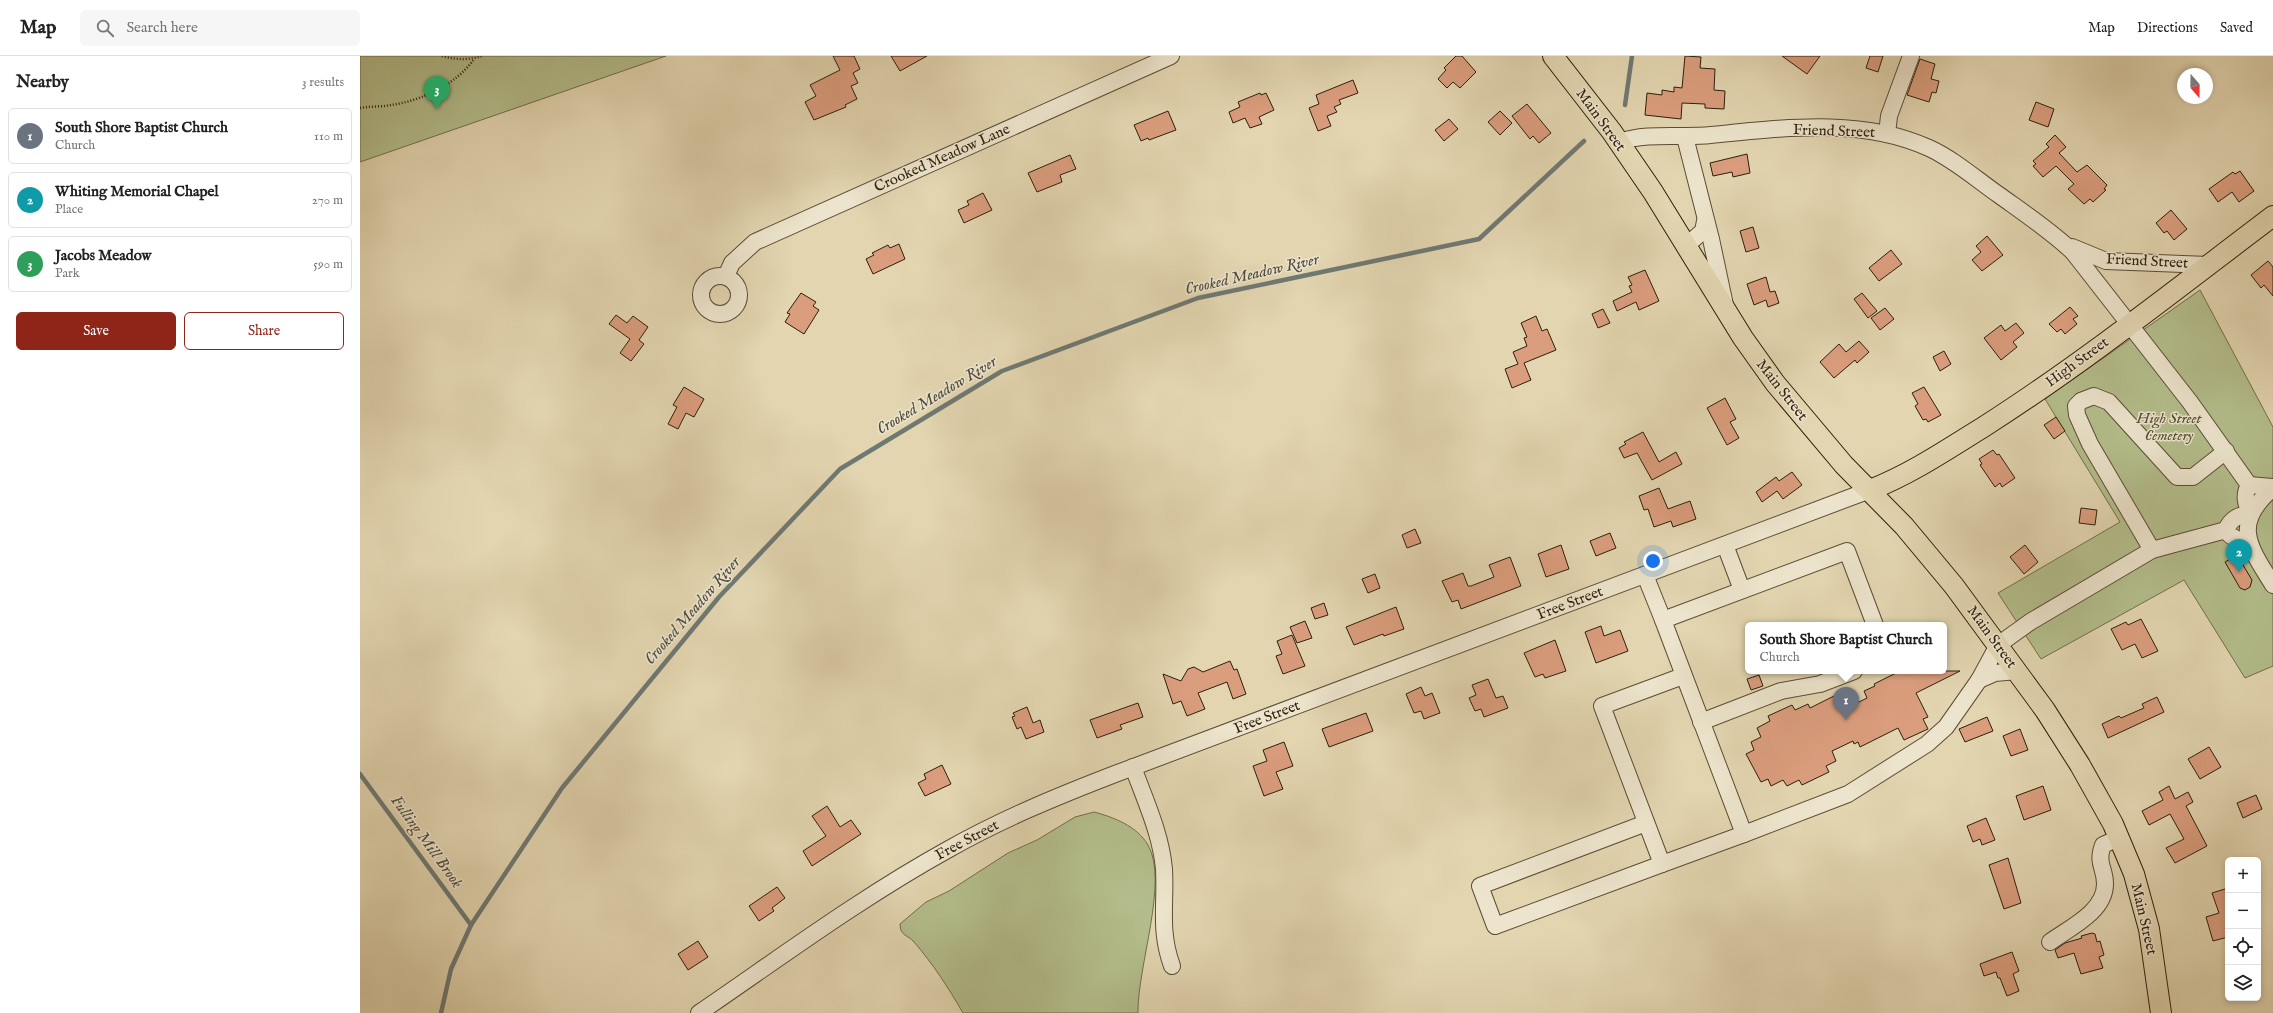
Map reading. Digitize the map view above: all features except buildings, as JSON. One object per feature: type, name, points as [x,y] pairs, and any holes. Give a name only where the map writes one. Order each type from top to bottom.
[{"type":"main road","name":"Main Street","points":[[1553,56],[1619,142],[1687,245],[1727,312],[1775,383],[1844,465],[1904,526],[1954,586],[2017,671],[2080,765],[2119,838],[2134,874],[2144,908],[2161,1013]]},
{"type":"main road","name":"High Street","points":[[1870,490],[1898,479],[2010,410],[2129,324],[2273,216]]},
{"type":"street","name":"Crooked Meadow Lane","points":[[726,276],[732,263],[755,242],[1171,56]]},
{"type":"street","points":[[1887,134],[1889,116],[1911,56]]},
{"type":"street","name":"Friend Street","points":[[1619,142],[1633,137],[1649,136],[1685,137],[1778,129],[1855,129],[1908,139],[1950,159],[2065,244],[2080,260],[2226,451],[2249,485]]},
{"type":"street","name":"Main Street","points":[[1685,137],[1705,221],[1712,239],[1727,312]]},
{"type":"street","points":[[1687,245],[1703,231],[1705,221]]},
{"type":"street","name":"Friend Street","points":[[2065,244],[2106,261],[2208,265]]},
{"type":"street","points":[[2152,550],[2090,444],[2077,415],[2076,406],[2081,401],[2094,396],[2109,402],[2157,457],[2178,477],[2193,477],[2226,451]]},
{"type":"street","points":[[2250,514],[2246,502],[2246,490],[2249,485],[2273,487]]},
{"type":"street","points":[[2273,487],[2261,498],[2250,514],[2248,524],[2249,542],[2273,585]]},
{"type":"street","name":"Free Street","points":[[699,1013],[848,911],[950,848],[1026,810],[1133,767],[1725,546],[1870,490]]},
{"type":"street","points":[[1646,823],[1480,886],[1496,926],[1848,794],[1927,744],[1946,727],[1979,680],[1998,645],[2030,622],[2152,550],[2226,530],[2234,519],[2241,515],[2250,514]]},
{"type":"street","points":[[2226,530],[2234,538],[2249,542]]},
{"type":"street","points":[[1725,546],[1742,590]]},
{"type":"street","points":[[1663,620],[1847,551],[1874,622]]},
{"type":"street","points":[[1645,575],[1744,834]]},
{"type":"street","points":[[1979,680],[1995,673],[2017,671]]},
{"type":"street","points":[[1701,722],[1781,691],[1820,684],[1846,674]]},
{"type":"street","points":[[1662,864],[1602,706],[1683,676]]},
{"type":"street","points":[[1133,767],[1160,843],[1164,870],[1163,927],[1172,966]]},
{"type":"street","points":[[2050,942],[2090,914],[2103,898],[2105,884],[2098,857],[2103,845],[2119,838]]},
{"type":"path","points":[[442,56],[450,58],[474,58],[482,56]]},
{"type":"path","points":[[360,108],[392,105],[428,94],[457,79],[474,58]]},
{"type":"green space","points":[[360,56],[666,56],[360,162]]},
{"type":"green space","name":"High Street Cemetery","points":[[2200,290],[2273,427],[2273,666],[2245,678],[2184,580],[2041,659],[1998,593],[2120,522],[2045,399]]},
{"type":"green space","points":[[1094,812],[1124,823],[1138,833],[1148,845],[1154,861],[1154,902],[1142,973],[1138,1013],[963,1013],[928,959],[914,942],[901,931],[900,924],[926,902],[949,891],[1008,853],[1037,840],[1075,817]]},
{"type":"waterway","name":"Crooked Meadow River","points":[[1625,105],[1632,56]]},
{"type":"waterway","name":"Crooked Meadow River","points":[[441,1013],[451,969],[471,925],[562,788],[719,597],[840,469],[1002,371],[1198,298],[1479,239],[1584,141]]},
{"type":"waterway","name":"Fulling Mill Brook","points":[[360,774],[471,925]]},
{"type":"place","name":"Jacobs Meadow","points":[[437,109]]},
{"type":"place","name":"Whiting Memorial Chapel","points":[[2239,572]]},
{"type":"place","name":"South Shore Baptist Church","points":[[1846,720]]}]
